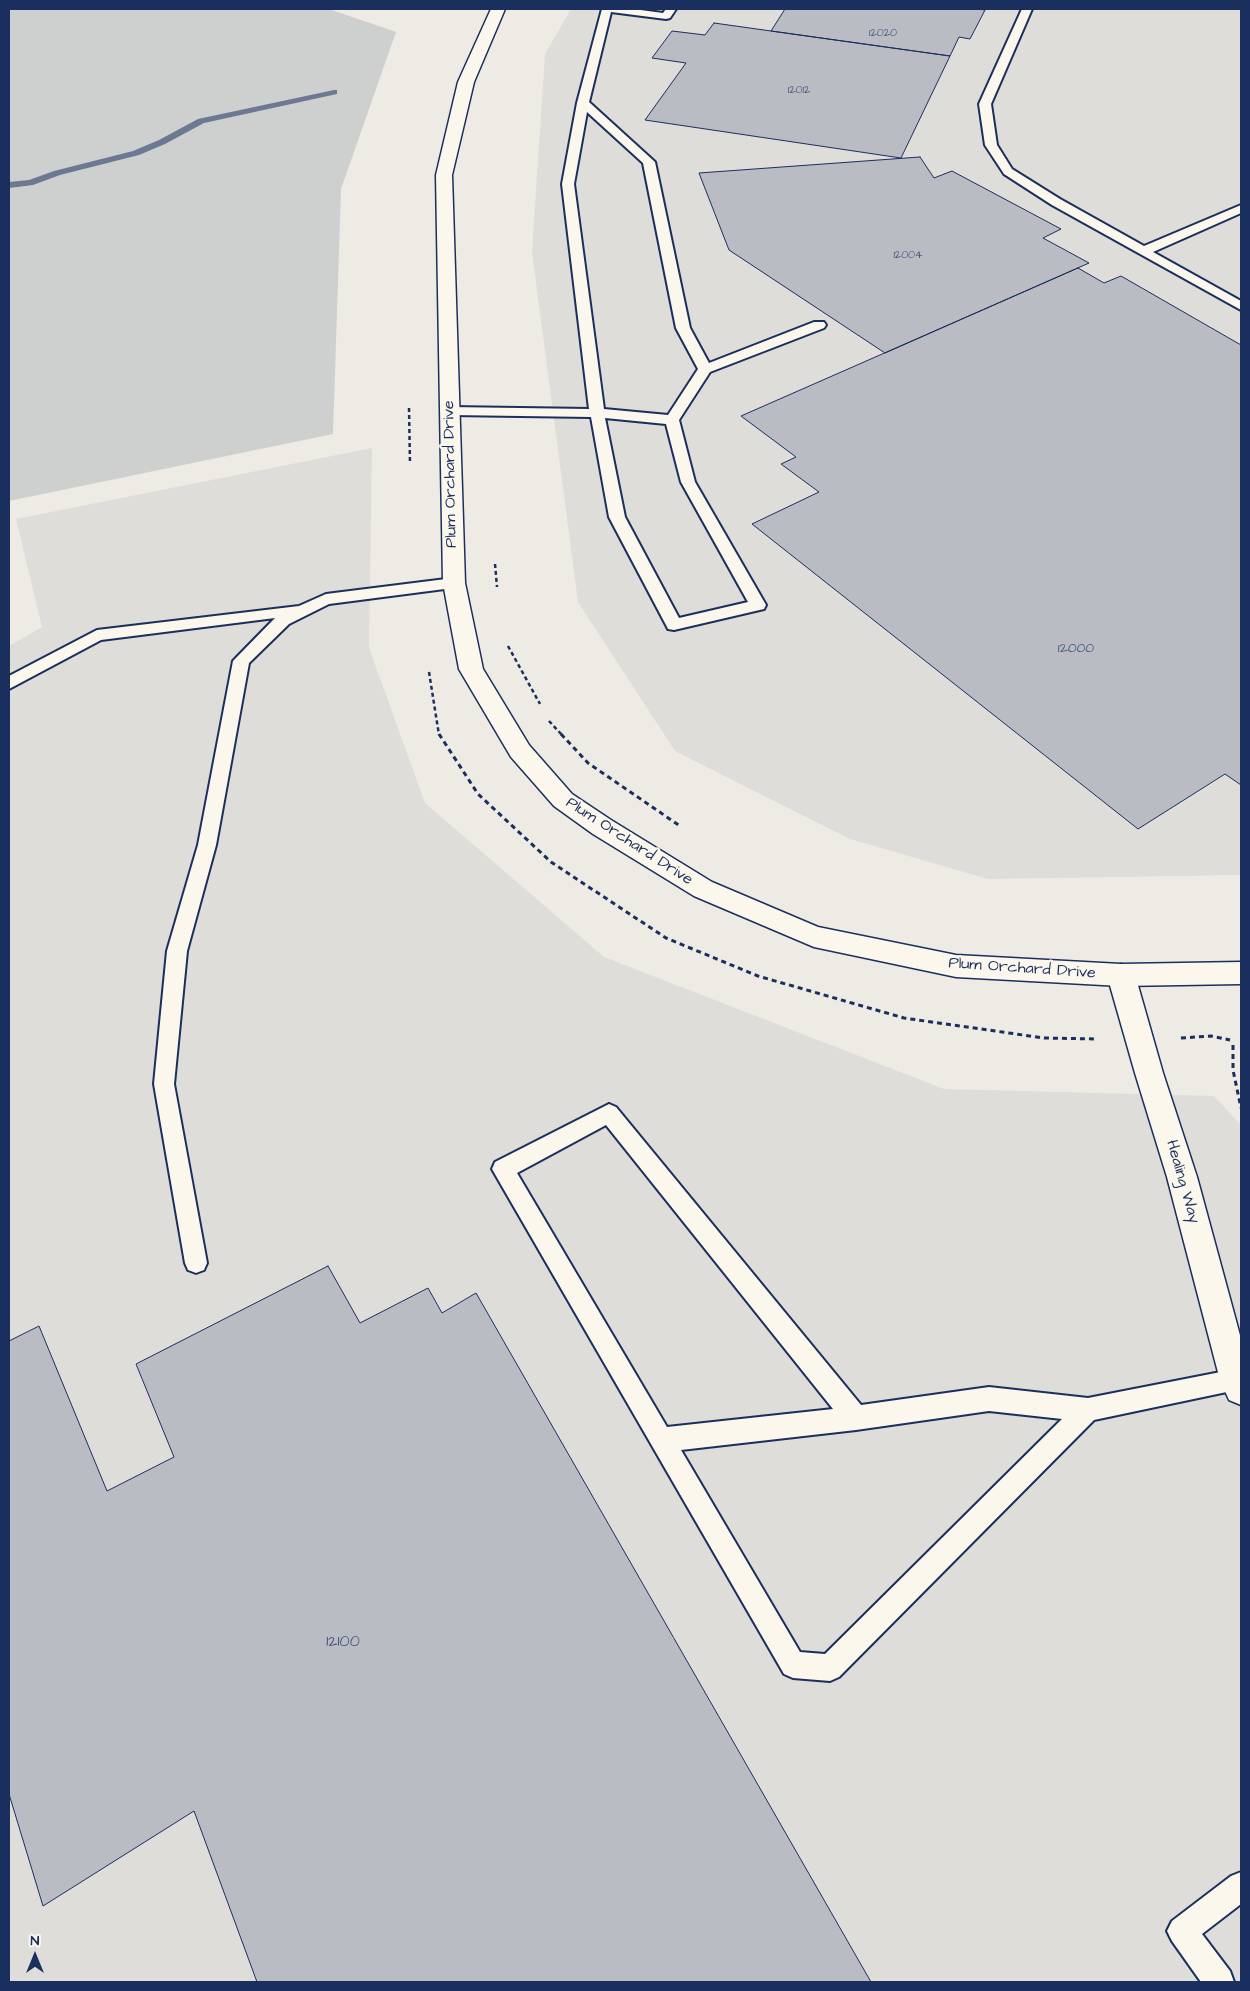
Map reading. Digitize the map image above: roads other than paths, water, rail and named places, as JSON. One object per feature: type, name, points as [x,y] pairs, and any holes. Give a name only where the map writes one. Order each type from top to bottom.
[{"type":"street","name":"Plum Orchard Drive","points":[[498,9],[466,82],[444,175],[454,582],[471,669],[520,751],[563,800],[602,827],[703,890],[814,937],[946,964],[1121,975],[1241,973]]},
{"type":"street","name":"Healing Way","points":[[1121,975],[1182,1177],[1239,1385]]},
{"type":"lane","points":[[671,9],[666,16],[608,9],[583,103],[568,184],[597,413],[616,517],[674,625],[758,605],[688,482],[672,420],[705,369],[819,325]]},
{"type":"lane","points":[[1027,9],[986,104],[991,145],[1008,171],[1056,202],[1241,306]]},
{"type":"lane","points":[[583,103],[649,162],[683,328],[705,369]]},
{"type":"lane","points":[[1144,251],[1241,208]]},
{"type":"lane","points":[[450,410],[597,413],[672,420]]},
{"type":"lane","points":[[196,1263],[164,1084],[177,950],[207,845],[241,661],[283,620],[326,599],[454,582]]},
{"type":"lane","points":[[9,683],[97,635],[308,608]]},
{"type":"lane","points":[[856,1418],[609,1113],[503,1169],[793,1665],[830,1668],[1088,1410]]},
{"type":"lane","points":[[662,1440],[856,1418],[989,1399],[1088,1410],[1239,1385]]},
{"type":"lane","points":[[1219,1982],[1182,1931],[1241,1886]]},
{"type":"waterway","points":[[9,185],[30,183],[57,173],[136,153],[162,142],[201,121],[334,92]]}]
